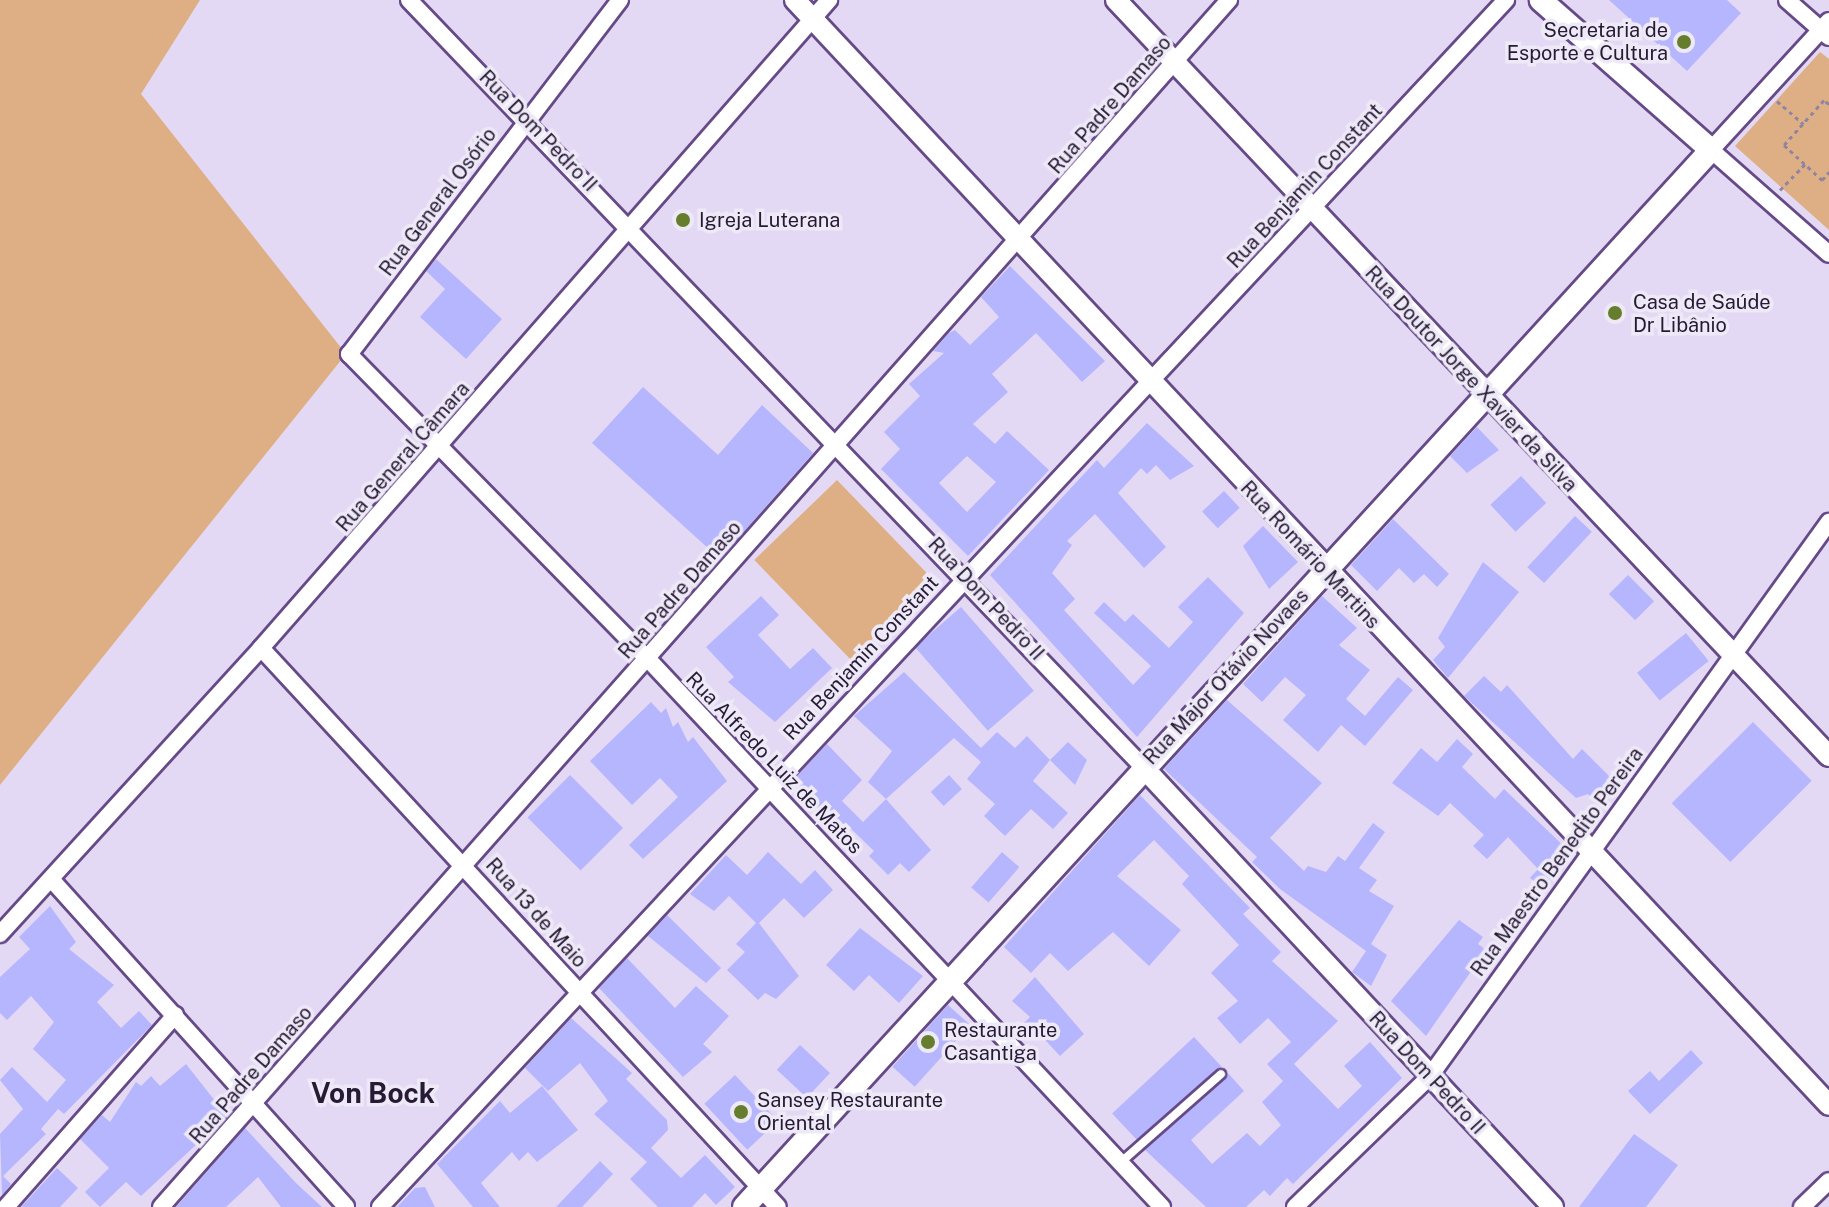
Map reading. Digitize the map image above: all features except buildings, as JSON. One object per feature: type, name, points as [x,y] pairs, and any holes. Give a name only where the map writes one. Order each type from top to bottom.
[{"type":"main road","points":[[1541,0],[1711,150]]},
{"type":"main road","name":"Rua Major Otávio Novaes","points":[[744,1207],[953,980],[1142,766],[1325,572],[1711,150]]},
{"type":"street","name":"Rua Dom Pedro II","points":[[409,0],[838,442],[1553,1207]]},
{"type":"street","name":"Rua General Osório","points":[[349,354],[620,0]]},
{"type":"street","name":"Rua Romário Martins","points":[[795,0],[1325,572],[1829,1105]]},
{"type":"street","name":"Rua General Câmara","points":[[0,934],[261,648],[442,444],[628,223],[829,0]]},
{"type":"street","name":"Rua Doutor Jorge Xavier da Silva","points":[[1116,0],[1486,396],[1829,756]]},
{"type":"street","name":"Rua Padre Damaso","points":[[161,1207],[1229,0]]},
{"type":"street","name":"Rua Benjamin Constant","points":[[380,1207],[576,989],[1150,383],[1506,0]]},
{"type":"street","points":[[1787,0],[1826,29],[1711,150],[1829,254]]},
{"type":"street","name":"Rua Alfredo Luiz de Matos","points":[[349,354],[442,444],[647,658],[953,980],[1162,1207]]},
{"type":"street","name":"Rua Maestro Benedito Pereira","points":[[1295,1207],[1430,1076],[1588,849],[1829,522]]},
{"type":"street","name":"Rua 13 de Maio","points":[[261,648],[465,864],[778,1207]]},
{"type":"street","points":[[51,879],[346,1207]]},
{"type":"street","points":[[6,1207],[175,1015]]},
{"type":"street","points":[[1802,1207],[1829,1181]]},
{"type":"lane","points":[[1121,1162],[1221,1074]]},
{"type":"path","points":[[1765,90],[1803,124]]},
{"type":"path","points":[[1829,104],[1824,100],[1784,145],[1822,180],[1829,172]]},
{"type":"path","points":[[1769,201],[1805,164]]},
{"type":"shaded area","points":[[0,0],[200,0],[141,94],[346,354],[0,785]]},
{"type":"shaded area","points":[[1820,52],[1829,59],[1829,230],[1735,146]]},
{"type":"shaded area","points":[[837,480],[934,580],[851,660],[754,560]]},
{"type":"place","name":"Secretaria de Esporte e Cultura","points":[[1684,42]]},
{"type":"place","name":"Igreja Luterana","points":[[683,220]]},
{"type":"place","name":"Casa de Saúde Dr Libânio","points":[[1615,313]]},
{"type":"place","name":"Restaurante Casantiga","points":[[928,1042]]},
{"type":"place","name":"Sansey Restaurante Oriental","points":[[741,1112]]},
{"type":"district","name":"Von Bock","points":[[373,1093]]}]
